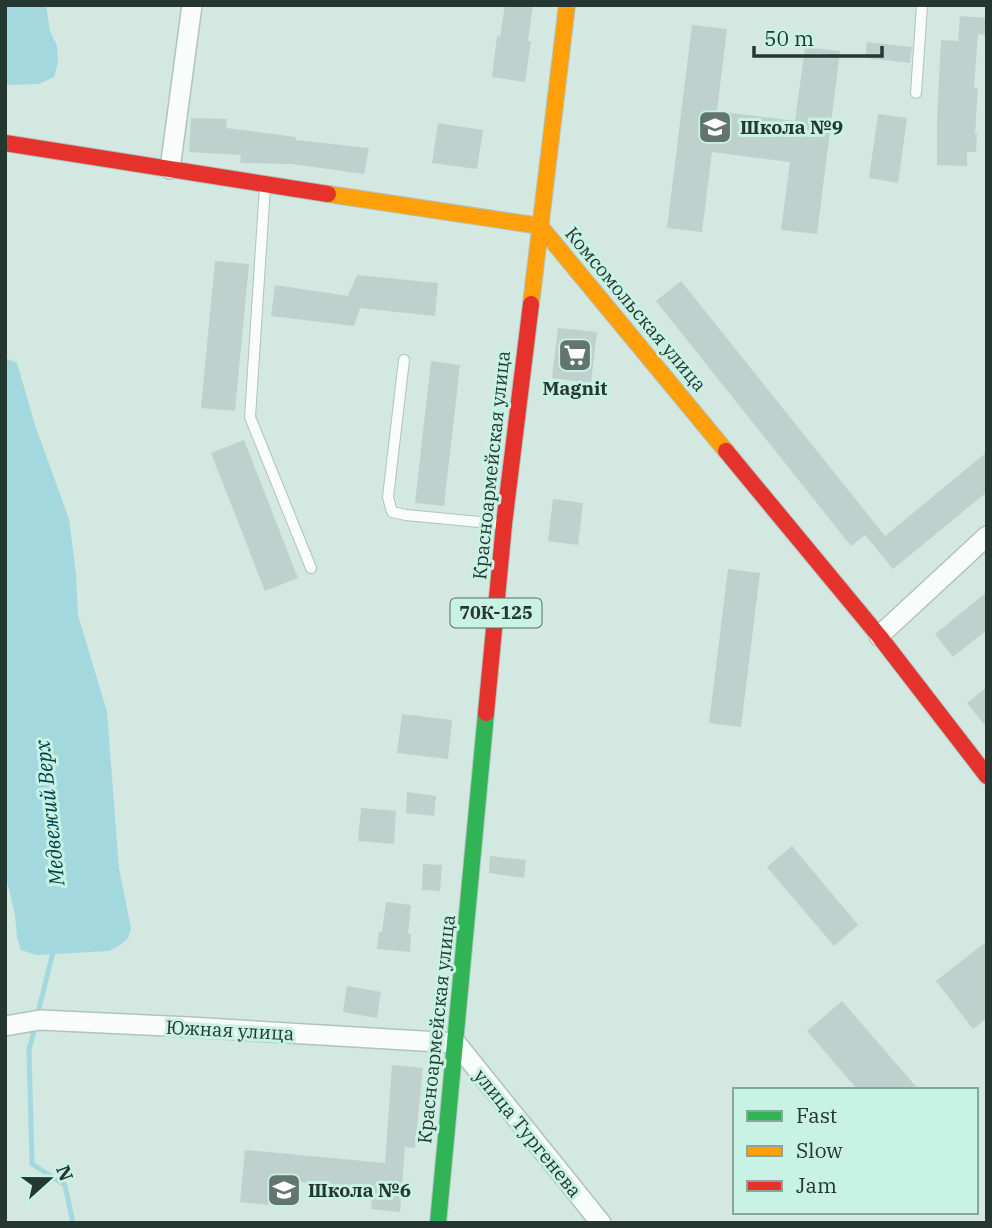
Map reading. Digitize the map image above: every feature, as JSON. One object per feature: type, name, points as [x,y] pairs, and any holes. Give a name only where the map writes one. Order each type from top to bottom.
[{"type":"street","points":[[170,169],[192,5]]},
{"type":"street","name":"Красноармейская улица","points":[[438,1223],[504,524],[567,5]]},
{"type":"street","name":"Комсомольская улица","points":[[5,142],[265,185],[540,226],[879,636],[987,776]]},
{"type":"street","points":[[879,636],[987,536]]},
{"type":"street","name":"Южная улица","points":[[5,1027],[40,1020],[456,1043]]},
{"type":"street","name":"улица Тургенева","points":[[456,1043],[601,1223]]},
{"type":"lane","points":[[916,93],[922,5]]},
{"type":"lane","points":[[265,185],[250,418],[311,568]]},
{"type":"lane","points":[[404,360],[388,497],[392,512],[504,524]]},
{"type":"water","points":[[5,5],[46,5],[50,31],[57,46],[58,62],[54,77],[39,84],[5,85]]},
{"type":"water","points":[[5,358],[17,363],[35,425],[69,519],[78,615],[107,712],[119,869],[131,928],[128,938],[109,951],[37,955],[21,950],[5,872]]},
{"type":"building","points":[[505,5],[533,5],[525,82],[492,77],[497,36],[500,37]]},
{"type":"building","points":[[960,16],[987,18],[987,35],[978,34],[974,88],[978,88],[976,152],[967,152],[967,166],[937,165],[941,40],[958,41]]},
{"type":"building","points":[[692,25],[727,29],[717,111],[795,121],[805,47],[840,51],[817,234],[781,230],[790,162],[712,152],[702,232],[667,228]]},
{"type":"building","points":[[867,42],[912,47],[910,63],[865,58]]},
{"type":"building","points":[[878,114],[907,118],[898,183],[869,178]]},
{"type":"building","points":[[191,118],[227,119],[226,128],[296,137],[296,140],[369,148],[364,174],[292,164],[240,163],[241,155],[189,152]]},
{"type":"building","points":[[438,123],[483,130],[477,169],[432,163]]},
{"type":"building","points":[[215,261],[249,264],[235,411],[201,408]]},
{"type":"building","points":[[357,275],[438,283],[435,316],[360,308],[354,326],[271,316],[275,285],[348,296]]},
{"type":"building","points":[[681,281],[885,536],[987,452],[987,492],[893,569],[865,535],[851,546],[656,301]]},
{"type":"building","name":"Magnit","points":[[558,328],[597,332],[591,383],[552,378]]},
{"type":"building","points":[[431,361],[460,365],[444,506],[415,503]]},
{"type":"building","points":[[244,440],[298,578],[265,591],[211,453]]},
{"type":"building","points":[[553,499],[583,503],[578,545],[548,541]]},
{"type":"building","points":[[728,569],[760,573],[741,727],[709,723]]},
{"type":"building","points":[[987,592],[987,630],[953,657],[935,634]]},
{"type":"building","points":[[987,687],[987,728],[967,703]]},
{"type":"building","points":[[402,714],[452,720],[448,759],[397,753]]},
{"type":"building","points":[[407,792],[436,796],[434,816],[406,813]]},
{"type":"building","points":[[361,808],[396,811],[394,844],[358,841]]},
{"type":"building","points":[[792,846],[858,925],[834,946],[767,867]]},
{"type":"building","points":[[490,856],[526,860],[524,878],[489,873]]},
{"type":"building","points":[[423,864],[442,865],[440,891],[422,890]]},
{"type":"building","points":[[386,902],[411,905],[408,934],[411,934],[410,952],[377,949]]},
{"type":"building","points":[[987,941],[987,1018],[973,1029],[936,981]]},
{"type":"building","points":[[347,986],[381,992],[377,1018],[343,1012]]},
{"type":"building","points":[[842,1001],[917,1088],[856,1088],[807,1031]]},
{"type":"building","points":[[392,1065],[423,1068],[415,1148],[405,1147],[400,1212],[371,1209],[373,1189],[270,1179],[268,1205],[240,1202],[245,1150],[385,1163]]},
{"type":"waterway","name":"Медвежий Верх","points":[[37,1017],[54,948]]},
{"type":"waterway","name":"Медвежий Верх","points":[[35,1027],[29,1050],[32,1164],[65,1185],[73,1223]]},
{"type":"traffic: fast","points":[[438,1223],[486,713]]},
{"type":"traffic: slow","points":[[531,304],[567,5]]},
{"type":"traffic: slow","points":[[328,194],[540,226],[726,451]]},
{"type":"traffic: jam","points":[[5,143],[328,194]]},
{"type":"traffic: jam","points":[[486,713],[504,524],[531,304]]},
{"type":"traffic: jam","points":[[726,451],[879,636],[987,776]]},
{"type":"place","name":"Школа №9","points":[[715,127]]},
{"type":"place","name":"Magnit","points":[[575,355]]},
{"type":"place","name":"Школа №6","points":[[284,1190]]}]
